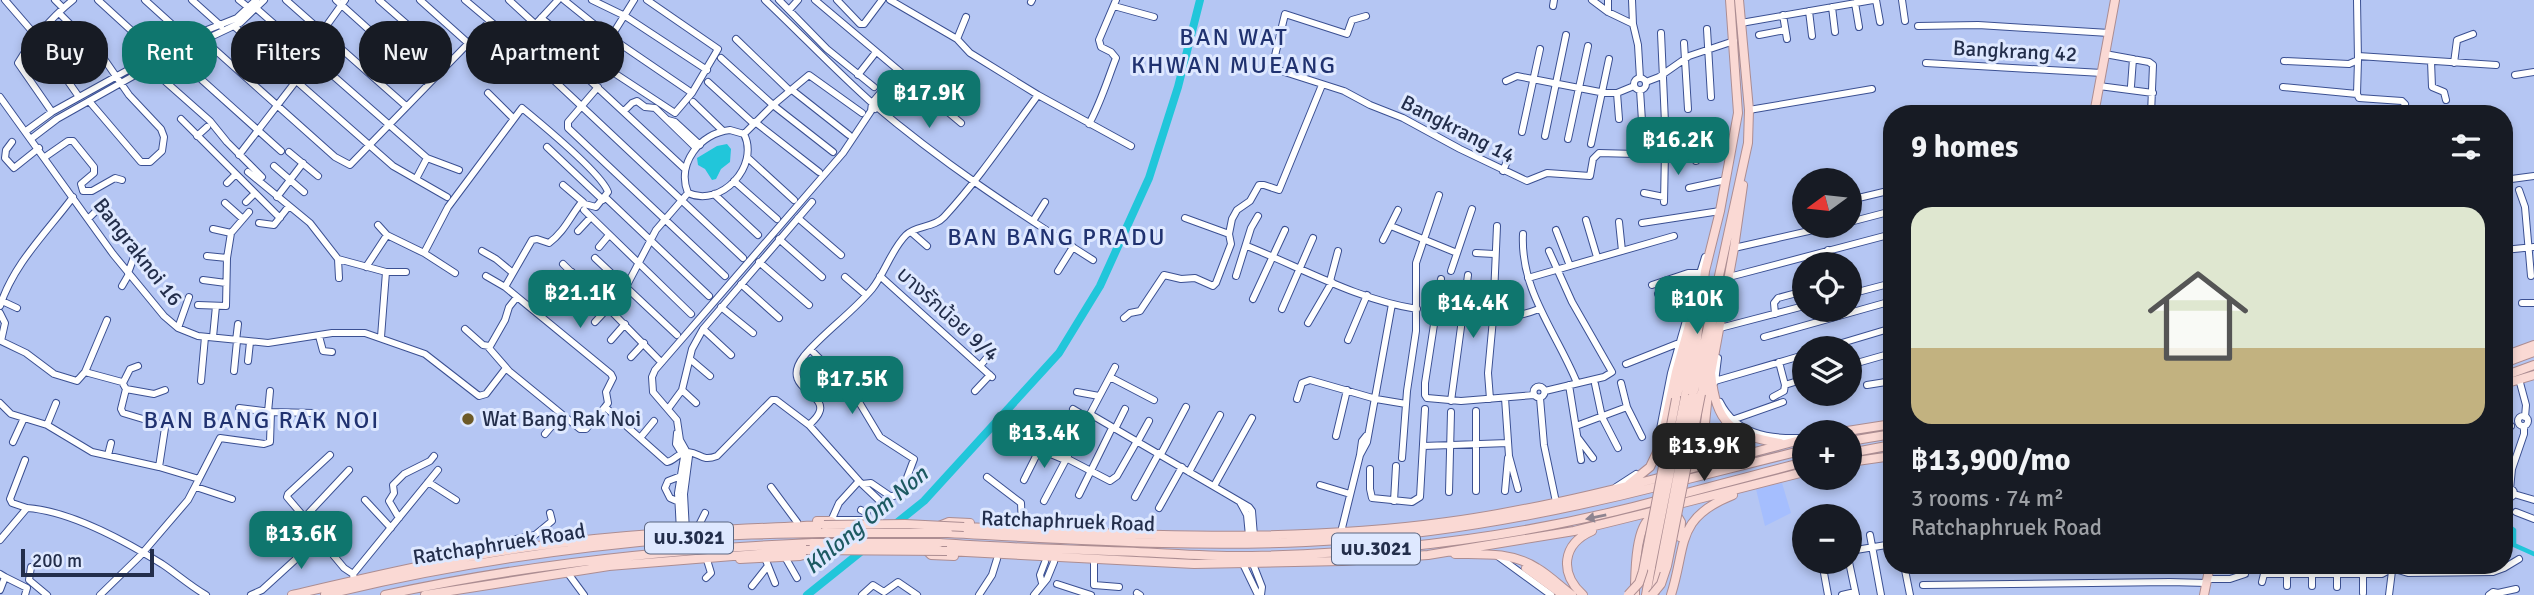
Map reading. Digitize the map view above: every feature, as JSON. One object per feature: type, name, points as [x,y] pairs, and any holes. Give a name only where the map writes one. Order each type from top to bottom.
[{"type":"main road","points":[[1627,486],[1650,467],[1661,446],[1676,372],[1720,211],[1739,104],[1730,0]]},
{"type":"main road","points":[[1661,446],[1665,457],[1674,462],[1690,464],[1702,454],[1706,397],[1713,377],[1748,143],[1749,110],[1739,0]]},
{"type":"main road","points":[[2096,105],[2115,0]]},
{"type":"main road","points":[[1628,595],[1639,583],[1643,571],[1689,396],[1748,143]]},
{"type":"main road","points":[[1653,595],[1661,584],[1667,566],[1696,347],[1702,272]]},
{"type":"main road","points":[[2513,353],[2534,345]]},
{"type":"main road","points":[[2513,360],[2534,352]]},
{"type":"main road","points":[[2513,373],[2534,365]]},
{"type":"main road","points":[[2513,381],[2534,375]]},
{"type":"main road","points":[[1713,377],[1715,401],[1720,414],[1734,429],[1751,438],[1783,444]]},
{"type":"main road","points":[[1653,595],[1689,396]]},
{"type":"main road","points":[[1862,429],[1883,425]]},
{"type":"main road","points":[[1862,439],[1883,436]]},
{"type":"main road","name":"นบ.3021","points":[[557,547],[688,530],[827,525],[905,524],[1251,536],[1341,532],[1475,517],[1556,502],[1627,486],[1792,441]]},
{"type":"main road","points":[[1862,451],[1883,447]]},
{"type":"main road","name":"Ratchaphruek Road","points":[[325,595],[557,547],[827,525],[948,533],[1251,544],[1340,540],[1447,530],[1608,499],[1792,453]]},
{"type":"main road","points":[[1862,460],[1883,457]]},
{"type":"main road","name":"Ratchaphruek Road","points":[[385,595],[533,567],[552,569],[727,547],[813,542],[939,543],[1052,551],[1252,556],[1341,552],[1461,541],[1612,513],[1792,466]]},
{"type":"main road","name":"นบ.3021","points":[[425,595],[530,577],[552,569],[567,572],[688,558],[806,550],[947,551],[1205,564],[1342,561],[1428,555],[1611,523],[1792,475]]},
{"type":"main road","points":[[1668,595],[1688,528],[1708,506],[1751,485]]},
{"type":"main road","points":[[1680,537],[1685,525],[1697,510],[1728,491]]},
{"type":"main road","points":[[1475,517],[1530,515]]},
{"type":"main road","points":[[1635,595],[1637,560],[1644,523],[1652,518],[1678,517],[1681,522],[1680,537],[1668,595]]},
{"type":"main road","points":[[688,530],[797,522],[827,525],[836,523],[838,529],[825,547],[807,555],[766,562],[688,558]]},
{"type":"main road","points":[[1076,559],[1049,562],[931,555],[925,546],[940,525],[949,522],[1098,532]]},
{"type":"main road","points":[[1569,592],[1567,571],[1570,551],[1575,542],[1587,533],[1611,523]]},
{"type":"main road","points":[[1152,542],[1204,535]]},
{"type":"main road","name":"นบ.3021","points":[[292,595],[338,584],[353,577],[494,552],[537,550]]},
{"type":"main road","points":[[1152,553],[1205,564]]},
{"type":"main road","points":[[1428,555],[1495,555],[1524,561],[1569,592],[1583,595]]},
{"type":"main road","points":[[1646,595],[1656,567]]},
{"type":"main road","points":[[2206,595],[2210,574]]},
{"type":"main road","points":[[338,584],[381,582]]},
{"type":"street","points":[[5,0],[23,21]]},
{"type":"street","points":[[55,0],[61,11],[102,56],[120,83],[162,129],[162,151],[150,162],[141,162],[89,101]]},
{"type":"street","points":[[52,21],[74,0]]},
{"type":"street","points":[[98,0],[122,22]]},
{"type":"street","points":[[145,0],[168,21]]},
{"type":"street","points":[[192,0],[220,26]]},
{"type":"street","points":[[239,0],[267,21]]},
{"type":"street","points":[[217,28],[253,9],[256,0]]},
{"type":"street","points":[[241,21],[264,0]]},
{"type":"street","points":[[286,0],[310,21]]},
{"type":"street","points":[[379,0],[403,21]]},
{"type":"street","points":[[420,0],[466,41]]},
{"type":"street","points":[[465,0],[490,21]]},
{"type":"street","points":[[509,0],[538,21],[553,1]]},
{"type":"street","points":[[564,0],[590,21]]},
{"type":"street","points":[[592,0],[625,16],[707,70]]},
{"type":"street","points":[[621,21],[634,0]]},
{"type":"street","points":[[624,80],[673,113],[692,93],[718,49],[647,0]]},
{"type":"street","points":[[765,0],[874,107],[974,183],[1093,260]]},
{"type":"street","points":[[779,0],[827,49],[874,88]]},
{"type":"street","points":[[789,10],[798,0]]},
{"type":"street","points":[[815,0],[961,123]]},
{"type":"street","points":[[837,0],[860,24],[864,24],[882,0]]},
{"type":"street","points":[[890,0],[957,38],[970,53],[1038,95],[1131,146]]},
{"type":"street","points":[[1592,0],[1608,12],[1633,24]]},
{"type":"street","points":[[1608,0],[1608,12]]},
{"type":"street","points":[[1506,81],[1514,76],[1616,93],[1644,88],[1633,24],[1632,0]]},
{"type":"street","points":[[1741,23],[1875,0],[1880,22]]},
{"type":"street","points":[[1902,0],[1905,21]]},
{"type":"street","points":[[2357,0],[2357,94],[2361,99],[2402,101],[2405,104]]},
{"type":"street","points":[[329,21],[341,1],[362,21]]},
{"type":"street","points":[[1089,124],[1107,88],[1107,76],[1116,58],[1101,47],[1099,38],[1115,3],[1154,17]]},
{"type":"street","points":[[1855,3],[1859,27]]},
{"type":"street","points":[[1832,7],[1835,32]]},
{"type":"street","points":[[1809,11],[1812,36]]},
{"type":"street","name":"Bangkrang 14","points":[[1366,16],[1352,20],[1348,34],[1285,13],[1272,68],[1344,91],[1527,181],[1547,173],[1587,177],[1591,174],[1596,153],[1665,152],[1732,145]]},
{"type":"street","points":[[1783,16],[1787,39]]},
{"type":"street","points":[[957,38],[966,17]]},
{"type":"street","points":[[1918,26],[1978,25],[2109,33]]},
{"type":"street","points":[[1707,29],[1711,97]]},
{"type":"street","points":[[1759,35],[1785,30]]},
{"type":"street","points":[[1661,33],[1665,123]]},
{"type":"street","points":[[2454,63],[2457,40],[2473,34]]},
{"type":"street","points":[[685,169],[541,35],[537,35],[525,53],[743,258]]},
{"type":"street","points":[[1545,136],[1566,35]]},
{"type":"street","points":[[736,39],[791,91],[849,135]]},
{"type":"street","points":[[1643,80],[1663,74],[1685,58],[1708,48],[1734,41]]},
{"type":"street","points":[[1684,43],[1688,109]]},
{"type":"street","points":[[452,58],[466,45]]},
{"type":"street","points":[[624,47],[692,93]]},
{"type":"street","points":[[1569,139],[1588,47]]},
{"type":"street","points":[[1522,132],[1540,49]]},
{"type":"street","points":[[217,50],[342,163],[352,163],[427,84]]},
{"type":"street","points":[[345,52],[406,106]]},
{"type":"street","points":[[858,75],[876,52]]},
{"type":"street","points":[[2105,54],[2153,65],[2152,105]]},
{"type":"street","points":[[721,58],[773,105],[833,152]]},
{"type":"street","points":[[2284,61],[2349,64],[2358,58],[2496,65]]},
{"type":"street","points":[[1591,144],[1609,59]]},
{"type":"street","points":[[2130,88],[2133,59]]},
{"type":"street","points":[[2431,61],[2432,87],[2443,92],[2446,100]]},
{"type":"street","name":"Bangkrang 42","points":[[1926,63],[2102,73]]},
{"type":"street","points":[[2515,75],[2534,72]]},
{"type":"street","points":[[26,131],[52,112],[122,73]]},
{"type":"street","points":[[681,502],[690,461],[682,446],[677,420],[657,399],[652,377],[844,153],[874,107],[900,74]]},
{"type":"street","points":[[744,134],[807,75],[811,75],[862,113]]},
{"type":"street","points":[[708,82],[818,172]]},
{"type":"street","points":[[32,138],[49,124],[120,83]]},
{"type":"street","points":[[33,84],[52,112]]},
{"type":"street","points":[[70,84],[79,97]]},
{"type":"street","points":[[169,84],[210,121],[262,177]]},
{"type":"street","points":[[207,84],[281,150]]},
{"type":"street","points":[[239,155],[294,84]]},
{"type":"street","points":[[299,84],[393,166],[447,197]]},
{"type":"street","points":[[341,84],[427,158],[459,170]]},
{"type":"street","points":[[1124,318],[1130,313],[1140,311],[1164,275],[1181,279],[1195,278],[1215,285],[1230,246],[1232,219],[1237,210],[1250,201],[1259,186],[1279,190],[1322,85]]},
{"type":"street","points":[[2099,86],[2153,93]]},
{"type":"street","points":[[598,87],[568,122],[568,128],[725,276]]},
{"type":"street","points":[[2283,87],[2357,94]]},
{"type":"street","points":[[1637,88],[1642,121]]},
{"type":"street","points":[[1749,110],[1872,89]]},
{"type":"street","points":[[488,93],[513,118]]},
{"type":"street","points":[[1616,93],[1619,119]]},
{"type":"street","points":[[808,425],[821,408],[801,384],[795,372],[810,349],[866,295],[907,235],[941,220],[974,183],[1038,95]]},
{"type":"street","name":"Bangraknoi 16","points":[[0,97],[129,273],[164,316],[178,328],[209,337],[274,344],[348,332],[381,337],[425,354],[479,396],[486,394],[506,368]]},
{"type":"street","points":[[624,111],[637,102],[645,107],[655,108],[698,146]]},
{"type":"street","points":[[693,102],[723,131]]},
{"type":"street","points":[[424,253],[448,207],[522,108],[605,184],[608,190],[604,199],[594,208],[584,206]]},
{"type":"street","points":[[45,117],[49,124]]},
{"type":"street","points":[[181,119],[280,218]]},
{"type":"street","points":[[1695,122],[1696,161]]},
{"type":"street","points":[[190,143],[207,127]]},
{"type":"street","points":[[723,131],[744,134],[748,158],[734,181],[714,194],[700,197],[688,193],[685,169],[698,146],[723,131]]},
{"type":"street","points":[[45,157],[68,141],[73,141],[84,158],[94,167],[94,173],[81,184],[83,191],[92,191],[115,178],[122,180]]},
{"type":"street","points":[[12,142],[6,150],[5,158],[14,168],[39,148]]},
{"type":"street","points":[[209,162],[226,148]]},
{"type":"street","points":[[547,148],[709,296]]},
{"type":"street","points":[[289,152],[318,176]]},
{"type":"street","points":[[1644,193],[1664,199],[1665,152]]},
{"type":"street","points":[[1503,171],[1510,154]]},
{"type":"street","points":[[416,179],[427,158]]},
{"type":"street","points":[[748,158],[793,200]]},
{"type":"street","points":[[277,197],[303,163]]},
{"type":"street","points":[[274,166],[304,191]]},
{"type":"street","points":[[227,183],[246,171],[312,225],[338,259],[339,278]]},
{"type":"street","points":[[2513,179],[2534,176]]},
{"type":"street","points":[[1689,188],[1726,180]]},
{"type":"street","points":[[734,181],[777,219]]},
{"type":"street","points":[[563,185],[591,217],[691,314]]},
{"type":"street","points":[[246,202],[262,189]]},
{"type":"street","points":[[2519,190],[2525,207],[2531,248],[2531,276]]},
{"type":"street","points":[[1862,197],[1883,192]]},
{"type":"street","points":[[595,322],[626,287],[664,219],[688,193]]},
{"type":"street","points":[[714,194],[758,235]]},
{"type":"street","points":[[1402,458],[1417,309],[1415,273],[1439,195]]},
{"type":"street","points":[[17,308],[1,304],[35,243],[73,197]]},
{"type":"street","points":[[668,409],[682,390],[695,340],[812,202]]},
{"type":"street","points":[[1033,221],[1045,202]]},
{"type":"street","points":[[225,203],[243,219]]},
{"type":"street","points":[[88,219],[104,204]]},
{"type":"street","points":[[259,223],[274,225],[289,206]]},
{"type":"street","points":[[505,287],[532,240],[548,243],[554,240],[584,206]]},
{"type":"street","points":[[1451,271],[1472,209]]},
{"type":"street","points":[[1383,240],[1398,210]]},
{"type":"street","points":[[1642,223],[1720,211]]},
{"type":"street","points":[[198,305],[226,306],[227,258],[231,233],[249,212]]},
{"type":"street","points":[[1862,219],[1883,213]]},
{"type":"street","points":[[1236,275],[1249,234],[1258,216]]},
{"type":"street","points":[[578,231],[591,217]]},
{"type":"street","points":[[798,218],[841,255]]},
{"type":"street","points":[[1185,218],[1229,234]]},
{"type":"street","points":[[1586,220],[1597,257]]},
{"type":"street","points":[[1619,222],[1622,251]]},
{"type":"street","points":[[378,225],[387,235],[424,253],[454,273]]},
{"type":"street","points":[[1391,226],[1423,242],[1457,253]]},
{"type":"street","points":[[1490,399],[1488,373],[1497,226]]},
{"type":"street","points":[[213,229],[231,233]]},
{"type":"street","points":[[1253,299],[1284,230]]},
{"type":"street","points":[[1441,279],[1425,395],[1431,400],[1537,396],[1545,391],[1604,377],[1612,372],[1583,324],[1563,268],[1556,230]]},
{"type":"street","points":[[911,232],[927,246]]},
{"type":"street","points":[[1523,234],[1522,248],[1528,278],[1539,309],[1577,383]]},
{"type":"street","points":[[366,267],[387,235]]},
{"type":"street","points":[[599,247],[609,235]]},
{"type":"street","points":[[1734,248],[1792,235]]},
{"type":"street","points":[[1528,278],[1674,236]]},
{"type":"street","points":[[1729,276],[1883,236]]},
{"type":"street","points":[[1282,309],[1313,238]]},
{"type":"street","points":[[779,239],[822,277]]},
{"type":"street","points":[[1247,246],[1331,282],[1392,304],[1417,309]]},
{"type":"street","points":[[1058,271],[1073,247]]},
{"type":"street","points":[[2513,249],[2531,248]]},
{"type":"street","points":[[122,286],[137,249]]},
{"type":"street","points":[[482,251],[496,258],[513,273]]},
{"type":"street","points":[[1308,323],[1331,282],[1338,251]]},
{"type":"street","points":[[1549,251],[1563,268]]},
{"type":"street","points":[[1476,253],[1494,254]]},
{"type":"street","points":[[207,256],[227,258]]},
{"type":"street","points":[[595,258],[677,335]]},
{"type":"street","points":[[338,259],[386,272],[406,272]]},
{"type":"street","points":[[759,262],[809,305]]},
{"type":"street","points":[[563,264],[650,349],[655,350],[663,361]]},
{"type":"street","points":[[381,337],[386,272]]},
{"type":"street","points":[[559,285],[572,272]]},
{"type":"street","points":[[1611,490],[1635,476],[1652,458],[1679,343],[1702,272],[1688,273],[1652,285]]},
{"type":"street","points":[[1451,401],[1468,275]]},
{"type":"street","points":[[465,329],[483,345],[489,346],[506,368],[561,415],[584,430],[608,403],[606,392],[613,378],[611,374],[517,296],[486,276]]},
{"type":"street","name":"บางรักน้อย 9/4","points":[[880,276],[991,376],[975,391]]},
{"type":"street","points":[[845,277],[866,295]]},
{"type":"street","points":[[204,280],[226,283]]},
{"type":"street","points":[[1658,294],[1697,284]]},
{"type":"street","points":[[741,285],[779,318]]},
{"type":"street","points":[[1862,291],[1883,285]]},
{"type":"street","points":[[578,302],[589,290]]},
{"type":"street","points":[[1775,314],[1774,303],[1778,298],[1792,294]]},
{"type":"street","points":[[1348,340],[1367,295]]},
{"type":"street","points":[[489,346],[517,296]]},
{"type":"street","points":[[178,328],[189,297]]},
{"type":"street","points":[[541,316],[553,302]]},
{"type":"street","points":[[2522,303],[2534,303]]},
{"type":"street","points":[[1341,532],[1376,399],[1392,304]]},
{"type":"street","points":[[1764,337],[1883,304]]},
{"type":"street","points":[[201,381],[216,306]]},
{"type":"street","points":[[722,307],[753,333]]},
{"type":"street","points":[[1436,317],[1493,319],[1516,317],[1539,309]]},
{"type":"street","points":[[1720,330],[1792,309]]},
{"type":"street","points":[[0,313],[5,323],[1,340],[63,377],[77,381],[85,372],[107,320]]},
{"type":"street","points":[[234,371],[239,324]]},
{"type":"street","points":[[611,340],[625,324]]},
{"type":"street","points":[[703,329],[732,355]]},
{"type":"street","points":[[1862,337],[1883,331]]},
{"type":"street","points":[[319,335],[323,351],[332,352]]},
{"type":"street","points":[[248,361],[250,342]]},
{"type":"street","points":[[631,357],[644,342]]},
{"type":"street","points":[[1626,364],[1679,343]]},
{"type":"street","points":[[810,349],[853,392],[880,436],[914,459],[905,483],[894,496],[871,482],[861,482],[839,503],[827,525]]},
{"type":"street","points":[[980,366],[989,355]]},
{"type":"street","points":[[1862,362],[1883,356]]},
{"type":"street","points":[[1792,358],[1713,377],[1718,399],[1732,420],[1754,434],[1792,438]]},
{"type":"street","points":[[690,359],[710,376]]},
{"type":"street","points":[[1773,397],[1784,391],[1786,385],[1779,362]]},
{"type":"street","points":[[138,366],[130,369],[124,386],[121,410],[123,413],[159,424],[164,431],[159,467]]},
{"type":"street","points":[[1044,501],[1115,367]]},
{"type":"street","points":[[85,372],[154,394],[165,390]]},
{"type":"street","points":[[1110,377],[1154,400]]},
{"type":"street","points":[[2513,466],[2526,405],[2519,379]]},
{"type":"street","points":[[1297,399],[1302,383],[1310,380],[1376,399],[1406,404]]},
{"type":"street","points":[[1867,385],[1883,382]]},
{"type":"street","points":[[1621,383],[1627,407],[1642,437]]},
{"type":"street","points":[[1786,385],[1792,383]]},
{"type":"street","points":[[1595,384],[1602,417],[1618,448]]},
{"type":"street","points":[[1569,385],[1581,460]]},
{"type":"street","points":[[682,390],[696,403]]},
{"type":"street","points":[[1336,436],[1347,390]]},
{"type":"street","points":[[100,595],[142,553],[188,499],[220,438],[264,444],[270,440],[270,391]]},
{"type":"street","points":[[1077,392],[1099,396]]},
{"type":"street","points":[[1537,396],[1556,502]]},
{"type":"street","points":[[1505,398],[1509,456],[1518,489]]},
{"type":"street","points":[[685,452],[701,458],[717,456],[774,400],[808,425],[883,504]]},
{"type":"street","points":[[1732,420],[1783,402]]},
{"type":"street","points":[[0,403],[11,414],[47,425],[86,449],[159,467],[232,499]]},
{"type":"street","points":[[47,425],[56,403]]},
{"type":"street","points":[[605,407],[667,462],[685,452]]},
{"type":"street","points":[[1135,497],[1186,407]]},
{"type":"street","points":[[1576,426],[1627,407]]},
{"type":"street","points":[[239,408],[314,413]]},
{"type":"street","points":[[1073,409],[1137,441],[1239,501],[1247,515],[1251,536]]},
{"type":"street","points":[[1079,495],[1125,409]]},
{"type":"street","points":[[1370,469],[1373,498],[1412,502],[1420,497],[1425,409]]},
{"type":"street","points":[[1476,411],[1476,491]]},
{"type":"street","points":[[1449,492],[1451,412]]},
{"type":"street","points":[[545,434],[561,415]]},
{"type":"street","points":[[1189,472],[1220,415]]},
{"type":"street","points":[[13,442],[24,418]]},
{"type":"street","points":[[1214,486],[1252,418]]},
{"type":"street","points":[[640,438],[654,421]]},
{"type":"street","points":[[1024,480],[1041,450],[1110,481],[1114,479],[1149,421]]},
{"type":"street","points":[[2521,423],[2534,430]]},
{"type":"street","points":[[1577,437],[1593,458]]},
{"type":"street","points":[[108,455],[111,443]]},
{"type":"street","points":[[1423,446],[1508,443]]},
{"type":"street","points":[[685,452],[681,502],[688,530]]},
{"type":"street","points":[[330,454],[288,494],[319,538],[353,577],[438,470]]},
{"type":"street","points":[[1505,491],[1509,456]]},
{"type":"street","points":[[399,518],[388,501],[394,493],[393,485],[404,474],[432,458]]},
{"type":"street","points":[[25,460],[10,499],[12,503],[74,520],[142,553],[206,595]]},
{"type":"street","points":[[1394,501],[1396,466]]},
{"type":"street","points":[[1158,508],[1182,467]]},
{"type":"street","points":[[280,538],[305,517],[349,470]]},
{"type":"street","points":[[681,476],[668,481],[666,488],[670,498],[681,502]]},
{"type":"street","points":[[987,477],[1020,503],[1022,526]]},
{"type":"street","points":[[428,482],[456,500]]},
{"type":"street","points":[[1320,485],[1350,494]]},
{"type":"street","points":[[771,487],[797,522]]},
{"type":"street","points":[[2513,494],[2534,500]]},
{"type":"street","points":[[365,500],[391,528]]},
{"type":"street","points":[[0,540],[27,508]]},
{"type":"street","points":[[827,525],[867,520],[867,513],[862,509]]},
{"type":"street","points":[[2516,512],[2534,519]]},
{"type":"street","points":[[494,552],[495,544],[535,535],[550,524],[550,513]]},
{"type":"street","points":[[688,530],[705,513]]},
{"type":"street","points":[[1870,535],[1881,595]]},
{"type":"street","points":[[251,595],[262,593],[319,538]]},
{"type":"street","points":[[1862,549],[1883,545]]},
{"type":"street","points":[[1495,555],[1551,595]]},
{"type":"street","points":[[785,557],[797,578]]},
{"type":"street","points":[[979,595],[992,575],[997,559]]},
{"type":"street","points":[[2513,562],[2519,559]]},
{"type":"street","points":[[706,578],[711,573],[707,560]]},
{"type":"street","points":[[1094,560],[1094,585],[1119,587]]},
{"type":"street","points":[[766,562],[775,583]]},
{"type":"street","points":[[752,586],[766,562]]},
{"type":"street","points":[[1034,595],[1047,579],[1049,562]]},
{"type":"street","points":[[1248,564],[1262,587],[1259,595]]},
{"type":"street","points":[[31,567],[29,580],[47,595]]},
{"type":"street","points":[[567,572],[584,595]]},
{"type":"street","points":[[1824,574],[1828,595]]},
{"type":"street","points":[[1842,595],[1855,594],[1851,574]]},
{"type":"street","points":[[1906,574],[1910,595]]},
{"type":"street","points":[[1923,585],[2170,582],[2202,574]]},
{"type":"street","points":[[2216,574],[2230,579],[2245,574]]},
{"type":"street","points":[[2262,574],[2262,582]]},
{"type":"street","points":[[2287,574],[2287,586]]},
{"type":"street","points":[[2312,574],[2312,586]]},
{"type":"street","points":[[2337,574],[2337,587]]},
{"type":"street","points":[[2363,593],[2363,574],[2382,574]]},
{"type":"street","points":[[2389,595],[2393,574]]},
{"type":"street","points":[[0,590],[3,575],[27,588],[26,595]]},
{"type":"street","points":[[862,595],[873,585],[884,592],[898,582],[917,595]]},
{"type":"street","points":[[1057,584],[1091,595]]},
{"type":"street","points":[[2489,595],[2516,589]]},
{"type":"shaded area","points":[[727,144],[731,149],[730,162],[721,169],[716,179],[712,180],[705,169],[698,165],[697,158],[717,146]]},
{"type":"shaded area","points":[[1782,483],[1791,513],[1765,526],[1756,489]]},
{"type":"waterway","name":"Khlong Om Non","points":[[807,595],[924,501],[1059,353],[1100,286],[1149,178],[1178,87],[1200,0]]},
{"type":"waterway","points":[[2513,529],[2514,545],[2534,554]]},
{"type":"place","name":"Wat Bang Rak Noi","points":[[468,419]]},
{"type":"district","name":"BAN WAT KHWAN MUEANG","points":[[1234,51]]},
{"type":"district","name":"BAN BANG PRADU","points":[[1057,237]]},
{"type":"district","name":"BAN BANG RAK NOI","points":[[262,420]]}]
